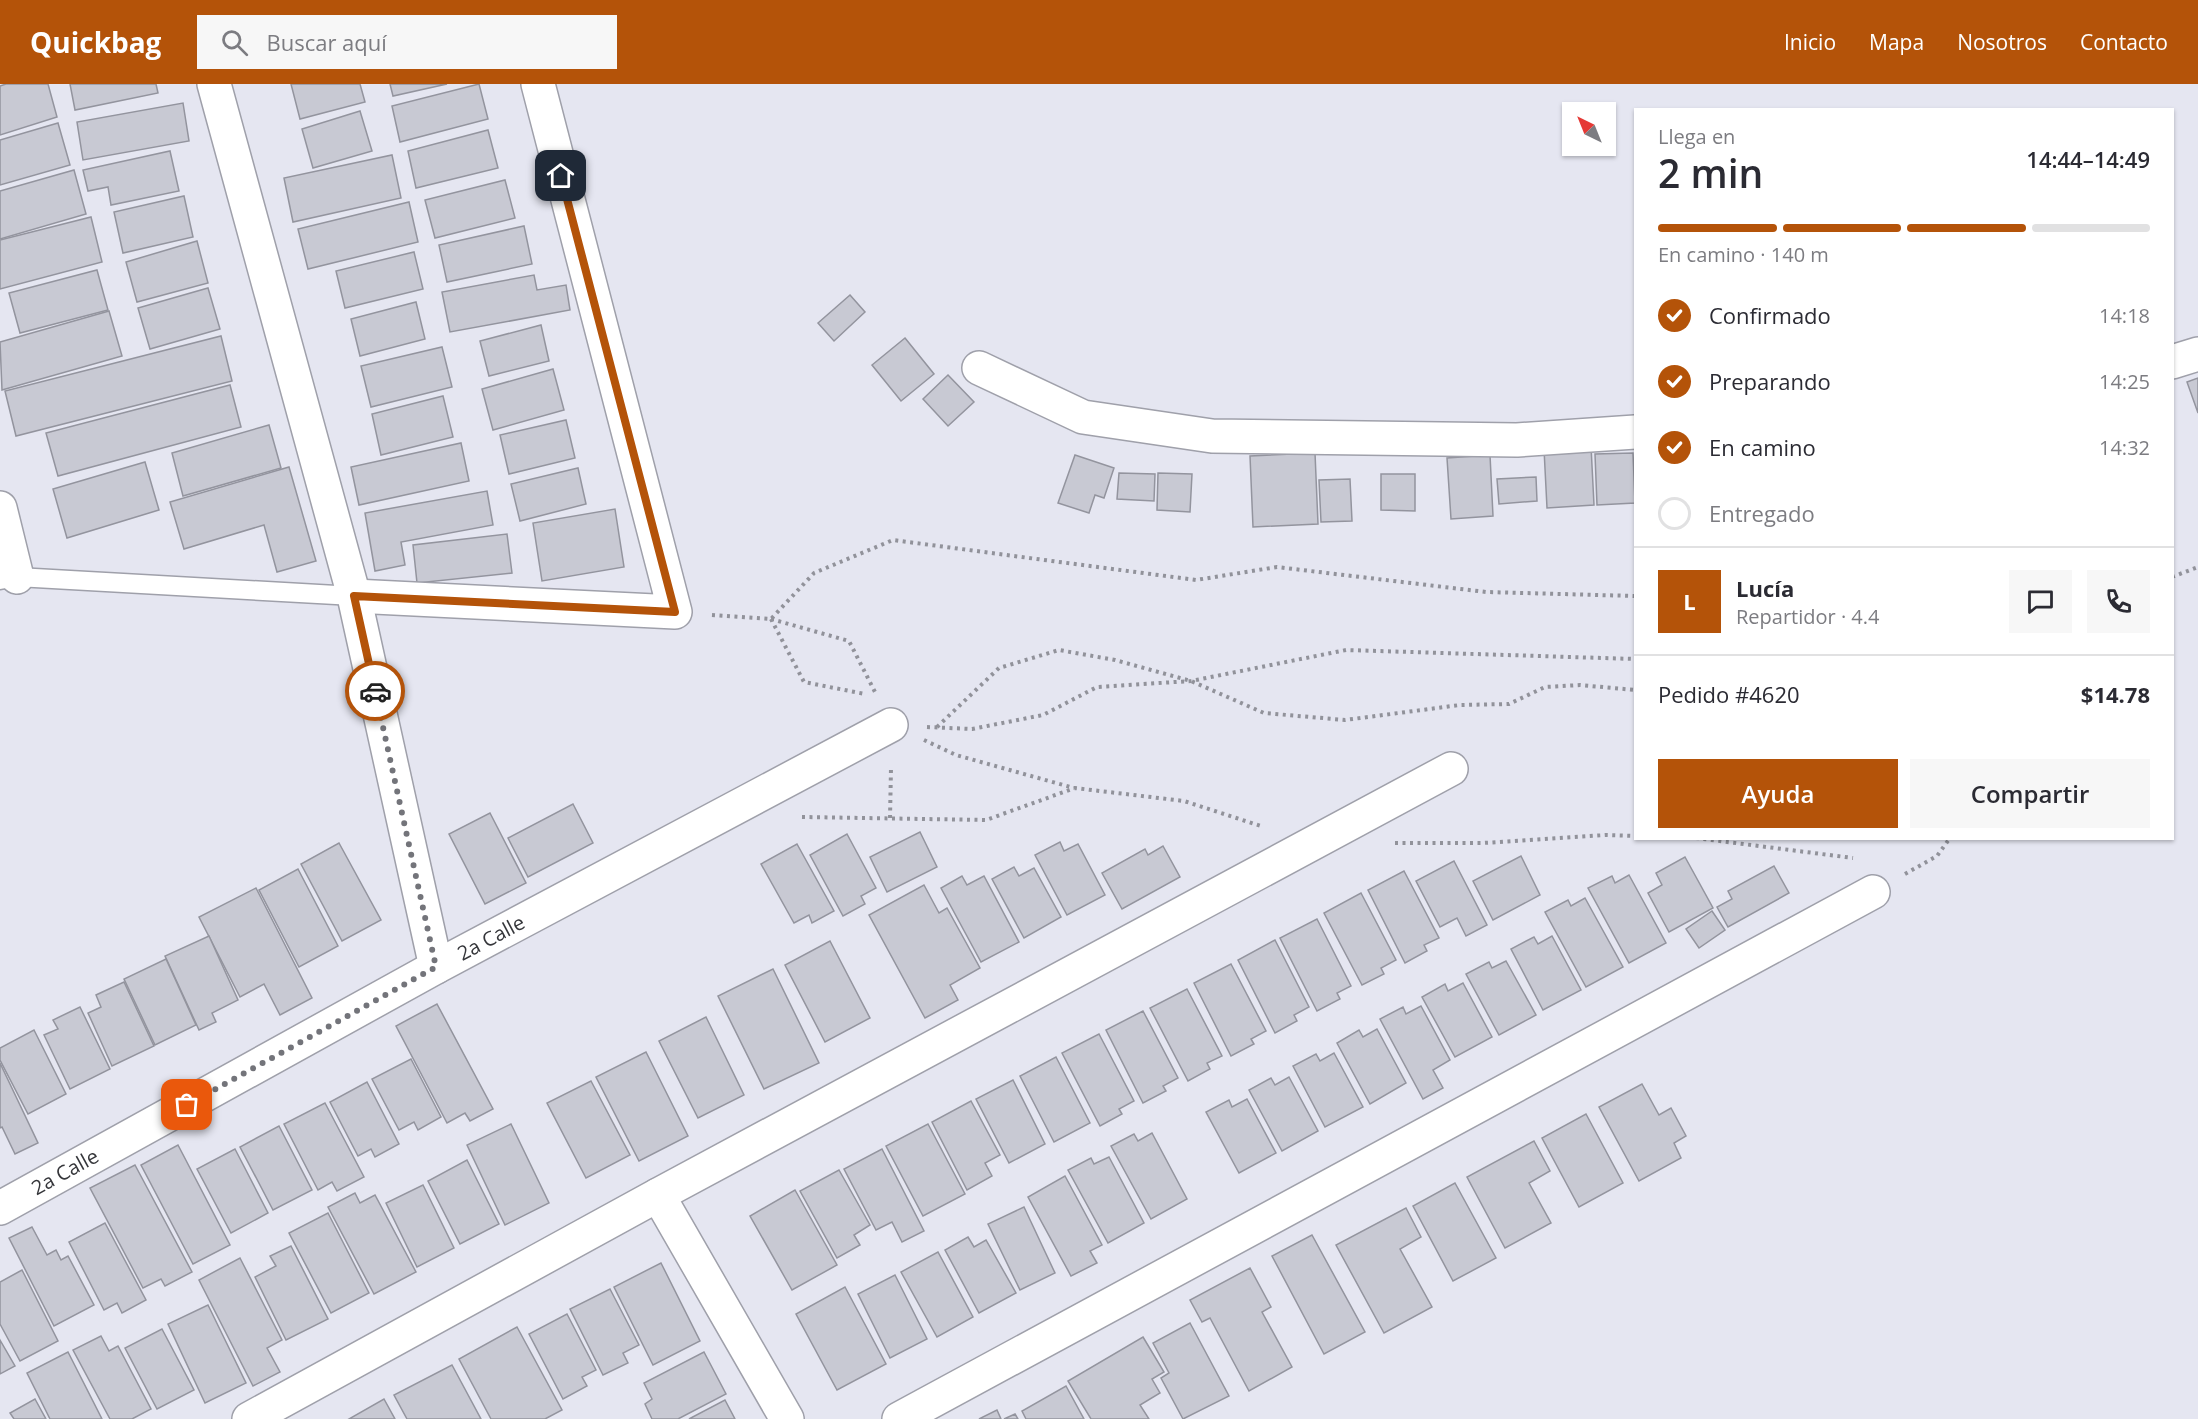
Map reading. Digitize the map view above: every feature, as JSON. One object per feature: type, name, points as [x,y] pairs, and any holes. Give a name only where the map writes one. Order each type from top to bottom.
[{"type":"street","points":[[214,84],[354,596],[436,967]]},
{"type":"street","points":[[354,596],[675,612],[538,84]]},
{"type":"street","points":[[2174,361],[2198,354]]},
{"type":"street","points":[[979,368],[1083,417],[1212,436],[1517,440],[1634,432]]},
{"type":"street","points":[[0,508],[9,579]]},
{"type":"street","name":"2a Calle","points":[[0,1208],[436,967],[891,725]]},
{"type":"street","points":[[249,1419],[658,1195],[1451,769]]},
{"type":"street","points":[[899,1419],[1873,892]]},
{"type":"street","points":[[658,1195],[787,1419]]},
{"type":"lane","points":[[9,579],[354,596]]},
{"type":"path","points":[[771,619],[813,573],[892,540],[1196,580],[1277,567],[1486,592],[1634,596]]},
{"type":"path","points":[[2174,576],[2198,567]]},
{"type":"path","points":[[675,612],[771,619],[849,640],[877,697],[804,682],[771,619]]},
{"type":"path","points":[[936,727],[999,668],[1059,650],[1115,660],[1191,681],[1264,713],[1345,720],[1460,705],[1509,704],[1545,687],[1580,685],[1634,690]]},
{"type":"path","points":[[891,725],[972,729],[1043,715],[1097,687],[1191,681],[1346,650],[1634,659]]},
{"type":"path","points":[[891,725],[956,755],[1075,788],[1184,801],[1314,843]]},
{"type":"path","points":[[800,817],[986,820],[1075,788]]},
{"type":"path","points":[[1392,843],[1483,843],[1606,835],[1634,836]]},
{"type":"path","points":[[1712,840],[1866,859],[1873,892],[1937,856],[1949,840]]},
{"type":"building","points":[[48,84],[57,117],[0,135],[0,86]]},
{"type":"building","points":[[70,84],[156,84],[158,93],[75,110]]},
{"type":"building","points":[[291,84],[360,84],[365,102],[300,119]]},
{"type":"building","points":[[390,84],[447,84],[393,96]]},
{"type":"building","points":[[479,84],[488,119],[400,142],[392,106]]},
{"type":"building","points":[[183,103],[189,141],[83,160],[77,122]]},
{"type":"building","points":[[360,111],[372,151],[313,168],[302,129]]},
{"type":"building","points":[[58,123],[70,165],[0,185],[0,140]]},
{"type":"building","points":[[488,130],[498,168],[416,188],[408,151]]},
{"type":"building","points":[[170,151],[179,191],[111,205],[108,187],[88,191],[83,170]]},
{"type":"building","points":[[392,155],[401,198],[293,222],[284,178]]},
{"type":"building","points":[[74,170],[86,214],[0,239],[0,191]]},
{"type":"building","points":[[505,180],[515,218],[435,238],[425,200]]},
{"type":"building","points":[[184,196],[193,237],[123,253],[114,212]]},
{"type":"building","points":[[409,202],[418,242],[308,269],[298,229]]},
{"type":"building","points":[[91,217],[102,262],[0,289],[0,240]]},
{"type":"building","points":[[524,226],[532,264],[447,282],[439,245]]},
{"type":"building","points":[[197,241],[208,283],[137,302],[126,262]]},
{"type":"building","points":[[414,252],[423,289],[345,308],[336,271]]},
{"type":"building","points":[[97,270],[108,310],[20,333],[9,293]]},
{"type":"building","points":[[534,275],[537,290],[566,285],[570,310],[450,332],[442,292]]},
{"type":"building","points":[[208,288],[220,329],[150,349],[138,308]]},
{"type":"building","points":[[850,295],[865,312],[834,341],[818,323]]},
{"type":"building","points":[[416,302],[425,339],[360,356],[351,319]]},
{"type":"building","points":[[109,311],[122,356],[2,390],[0,342]]},
{"type":"building","points":[[541,325],[549,361],[489,376],[480,341]]},
{"type":"building","points":[[221,336],[232,381],[16,436],[5,391]]},
{"type":"building","points":[[905,338],[934,374],[901,401],[872,365]]},
{"type":"building","points":[[442,347],[452,387],[371,407],[361,366]]},
{"type":"building","points":[[553,369],[564,410],[493,430],[482,389]]},
{"type":"building","points":[[948,375],[974,402],[948,426],[923,399]]},
{"type":"building","points":[[2198,378],[2198,413],[2187,382]]},
{"type":"building","points":[[230,385],[241,427],[58,476],[46,433]]},
{"type":"building","points":[[443,396],[453,437],[381,455],[372,414]]},
{"type":"building","points":[[566,420],[575,458],[509,474],[500,435]]},
{"type":"building","points":[[269,425],[281,468],[183,496],[172,453]]},
{"type":"building","points":[[461,443],[469,481],[359,505],[351,467]]},
{"type":"building","points":[[1591,446],[1594,505],[1547,508],[1544,449]]},
{"type":"building","points":[[1315,453],[1318,524],[1253,527],[1250,456]]},
{"type":"building","points":[[1633,453],[1634,503],[1597,505],[1595,454]]},
{"type":"building","points":[[1075,455],[1114,468],[1104,498],[1095,495],[1089,513],[1058,503]]},
{"type":"building","points":[[1490,455],[1493,516],[1451,519],[1447,458]]},
{"type":"building","points":[[145,462],[159,510],[67,538],[53,489]]},
{"type":"building","points":[[289,467],[316,561],[277,572],[264,525],[184,549],[170,502]]},
{"type":"building","points":[[578,468],[586,504],[520,521],[511,484]]},
{"type":"building","points":[[1119,473],[1155,474],[1154,501],[1117,499]]},
{"type":"building","points":[[1158,473],[1192,474],[1190,512],[1157,510]]},
{"type":"building","points":[[1381,474],[1415,474],[1415,511],[1381,510]]},
{"type":"building","points":[[1536,477],[1537,501],[1499,504],[1497,479]]},
{"type":"building","points":[[1350,479],[1352,521],[1321,522],[1319,480]]},
{"type":"building","points":[[487,491],[493,525],[401,542],[405,565],[375,571],[365,513]]},
{"type":"building","points":[[615,509],[624,567],[542,581],[533,523]]},
{"type":"building","points":[[507,534],[512,573],[417,583],[413,545]]},
{"type":"building","points":[[573,804],[593,843],[528,877],[508,838]]},
{"type":"building","points":[[490,813],[526,883],[485,904],[449,834]]},
{"type":"building","points":[[920,832],[937,867],[887,892],[870,857]]},
{"type":"building","points":[[847,834],[876,888],[861,896],[865,904],[843,916],[810,855]]},
{"type":"building","points":[[1060,842],[1064,851],[1078,844],[1105,895],[1067,915],[1035,855]]},
{"type":"building","points":[[339,843],[381,920],[342,941],[301,864]]},
{"type":"building","points":[[797,844],[834,911],[812,923],[809,915],[794,923],[761,864]]},
{"type":"building","points":[[1163,846],[1180,877],[1122,909],[1102,873],[1145,849],[1148,855]]},
{"type":"building","points":[[1521,856],[1540,895],[1493,920],[1473,881]]},
{"type":"building","points":[[1685,857],[1713,908],[1669,932],[1648,893],[1662,885],[1656,873]]},
{"type":"building","points":[[1454,861],[1487,925],[1466,936],[1457,918],[1440,927],[1416,881]]},
{"type":"building","points":[[1774,866],[1789,893],[1728,927],[1717,907],[1732,899],[1728,891]]},
{"type":"building","points":[[1014,867],[1019,876],[1034,868],[1061,917],[1024,938],[992,879]]},
{"type":"building","points":[[298,869],[338,946],[299,967],[259,890]]},
{"type":"building","points":[[1404,871],[1439,938],[1424,945],[1427,951],[1405,963],[1368,890]]},
{"type":"building","points":[[1629,875],[1666,943],[1629,963],[1588,888],[1612,876],[1615,883]]},
{"type":"building","points":[[962,876],[967,885],[984,876],[1019,942],[981,962],[941,888]]},
{"type":"building","points":[[924,885],[939,913],[947,908],[980,968],[950,985],[958,1000],[925,1018],[869,915]]},
{"type":"building","points":[[256,888],[312,998],[280,1015],[264,984],[240,997],[199,917]]},
{"type":"building","points":[[1361,893],[1396,960],[1381,968],[1384,974],[1362,985],[1324,913]]},
{"type":"building","points":[[1585,898],[1623,967],[1586,987],[1545,912],[1568,900],[1571,906]]},
{"type":"building","points":[[1712,911],[1725,930],[1699,948],[1686,929]]},
{"type":"building","points":[[1317,919],[1351,986],[1337,993],[1340,999],[1317,1011],[1280,938]]},
{"type":"building","points":[[209,936],[238,1000],[212,1013],[216,1022],[199,1030],[165,956]]},
{"type":"building","points":[[1552,936],[1581,990],[1543,1010],[1511,949],[1534,937],[1538,944]]},
{"type":"building","points":[[1275,940],[1309,1007],[1294,1015],[1297,1021],[1275,1033],[1238,960]]},
{"type":"building","points":[[830,941],[870,1018],[825,1042],[785,965]]},
{"type":"building","points":[[166,959],[196,1025],[155,1045],[124,979]]},
{"type":"building","points":[[1506,961],[1536,1015],[1499,1035],[1466,974],[1489,962],[1492,968]]},
{"type":"building","points":[[1231,964],[1266,1031],[1251,1039],[1254,1044],[1231,1056],[1194,983]]},
{"type":"building","points":[[773,969],[819,1063],[764,1089],[718,996]]},
{"type":"building","points":[[124,982],[154,1046],[112,1066],[88,1013],[101,1007],[96,995]]},
{"type":"building","points":[[1463,983],[1492,1037],[1455,1057],[1422,997],[1445,984],[1448,991]]},
{"type":"building","points":[[1187,989],[1222,1056],[1207,1063],[1210,1069],[1188,1081],[1150,1008]]},
{"type":"building","points":[[437,1004],[493,1109],[470,1121],[465,1113],[447,1123],[396,1026]]},
{"type":"building","points":[[1421,1006],[1450,1060],[1433,1070],[1443,1088],[1423,1099],[1380,1019],[1403,1007],[1406,1014]]},
{"type":"building","points":[[80,1007],[110,1069],[70,1089],[44,1035],[58,1029],[53,1020]]},
{"type":"building","points":[[1143,1011],[1178,1078],[1163,1086],[1166,1091],[1143,1103],[1106,1030]]},
{"type":"building","points":[[706,1017],[744,1095],[698,1118],[659,1041]]},
{"type":"building","points":[[1377,1029],[1406,1083],[1370,1104],[1337,1043],[1359,1030],[1363,1037]]},
{"type":"building","points":[[34,1030],[66,1094],[28,1114],[0,1060],[0,1048]]},
{"type":"building","points":[[1099,1034],[1134,1101],[1119,1109],[1122,1114],[1100,1126],[1062,1053]]},
{"type":"building","points":[[646,1052],[688,1136],[639,1161],[596,1077]]},
{"type":"building","points":[[1334,1053],[1363,1107],[1325,1127],[1293,1066],[1316,1054],[1320,1061]]},
{"type":"building","points":[[1056,1057],[1090,1123],[1054,1142],[1020,1076]]},
{"type":"building","points":[[411,1059],[441,1117],[418,1130],[414,1122],[399,1130],[372,1079]]},
{"type":"building","points":[[0,1063],[38,1143],[15,1154],[2,1127],[0,1128]]},
{"type":"building","points":[[1289,1077],[1318,1131],[1282,1151],[1249,1090],[1271,1078],[1275,1085]]},
{"type":"building","points":[[1013,1080],[1045,1144],[1009,1163],[976,1099]]},
{"type":"building","points":[[591,1081],[630,1155],[586,1178],[547,1103]]},
{"type":"building","points":[[367,1082],[399,1144],[375,1157],[371,1149],[358,1156],[330,1102]]},
{"type":"building","points":[[1642,1084],[1659,1115],[1671,1108],[1686,1136],[1674,1143],[1681,1158],[1639,1181],[1599,1107]]},
{"type":"building","points":[[1247,1099],[1276,1153],[1239,1173],[1206,1112],[1229,1100],[1232,1107]]},
{"type":"building","points":[[971,1101],[1000,1155],[985,1163],[992,1176],[967,1190],[932,1122]]},
{"type":"building","points":[[325,1103],[364,1177],[337,1191],[332,1182],[318,1190],[284,1124]]},
{"type":"building","points":[[1586,1114],[1623,1183],[1579,1207],[1542,1138]]},
{"type":"building","points":[[511,1124],[549,1203],[505,1225],[467,1145]]},
{"type":"building","points":[[928,1124],[965,1194],[923,1216],[886,1146]]},
{"type":"building","points":[[279,1126],[312,1190],[273,1210],[240,1147]]},
{"type":"building","points":[[1152,1133],[1187,1199],[1151,1219],[1111,1146],[1134,1134],[1138,1141]]},
{"type":"building","points":[[1534,1141],[1550,1171],[1529,1183],[1551,1223],[1505,1248],[1467,1177]]},
{"type":"building","points":[[178,1145],[230,1245],[193,1264],[141,1165]]},
{"type":"building","points":[[235,1149],[268,1213],[231,1233],[197,1169]]},
{"type":"building","points":[[882,1149],[924,1231],[902,1242],[892,1222],[876,1230],[844,1169]]},
{"type":"building","points":[[1109,1157],[1144,1223],[1108,1243],[1068,1170],[1091,1158],[1094,1164]]},
{"type":"building","points":[[467,1160],[499,1224],[460,1244],[428,1181]]},
{"type":"building","points":[[135,1165],[192,1272],[165,1286],[161,1279],[143,1288],[90,1188]]},
{"type":"building","points":[[839,1170],[870,1225],[854,1235],[860,1245],[837,1258],[800,1191]]},
{"type":"building","points":[[1065,1176],[1102,1245],[1090,1251],[1097,1263],[1071,1276],[1028,1197]]},
{"type":"building","points":[[1455,1183],[1496,1258],[1453,1281],[1413,1206]]},
{"type":"building","points":[[423,1185],[454,1248],[417,1267],[386,1203]]},
{"type":"building","points":[[795,1190],[837,1265],[792,1290],[750,1216]]},
{"type":"building","points":[[355,1193],[360,1203],[375,1195],[416,1272],[374,1294],[328,1207]]},
{"type":"building","points":[[1024,1207],[1055,1273],[1020,1290],[988,1224]]},
{"type":"building","points":[[1406,1208],[1421,1237],[1400,1249],[1432,1307],[1384,1333],[1336,1245]]},
{"type":"building","points":[[328,1213],[369,1293],[331,1313],[289,1233]]},
{"type":"building","points":[[105,1223],[146,1300],[122,1313],[117,1303],[104,1310],[69,1242]]},
{"type":"building","points":[[32,1227],[47,1255],[56,1250],[61,1260],[68,1256],[94,1305],[54,1326],[9,1238]]},
{"type":"building","points":[[1312,1235],[1365,1332],[1324,1354],[1272,1256]]},
{"type":"building","points":[[968,1237],[974,1247],[986,1240],[1016,1293],[979,1313],[945,1250]]},
{"type":"building","points":[[291,1246],[328,1319],[286,1340],[255,1277],[276,1266],[270,1256]]},
{"type":"building","points":[[938,1252],[973,1317],[937,1337],[901,1272]]},
{"type":"building","points":[[240,1258],[282,1340],[267,1348],[280,1372],[253,1386],[199,1280]]},
{"type":"building","points":[[661,1263],[700,1341],[653,1365],[614,1287]]},
{"type":"building","points":[[1250,1268],[1271,1307],[1262,1312],[1292,1367],[1249,1391],[1210,1318],[1202,1322],[1190,1300]]},
{"type":"building","points":[[22,1270],[58,1341],[20,1361],[0,1324],[0,1282]]},
{"type":"building","points":[[895,1275],[927,1339],[890,1358],[858,1294]]},
{"type":"building","points":[[845,1287],[886,1364],[837,1390],[796,1314]]},
{"type":"building","points":[[610,1289],[639,1345],[623,1353],[628,1363],[603,1375],[570,1309]]},
{"type":"building","points":[[208,1305],[246,1383],[205,1403],[168,1324]]},
{"type":"building","points":[[567,1314],[596,1370],[582,1377],[587,1386],[563,1399],[529,1334]]},
{"type":"building","points":[[1190,1323],[1229,1396],[1183,1419],[1161,1378],[1169,1373],[1153,1343]]},
{"type":"building","points":[[517,1327],[562,1410],[545,1419],[491,1419],[459,1359]]},
{"type":"building","points":[[162,1329],[194,1390],[157,1409],[125,1348]]},
{"type":"building","points":[[101,1336],[109,1351],[118,1346],[151,1409],[132,1419],[110,1419],[73,1350]]},
{"type":"building","points":[[1143,1337],[1164,1372],[1152,1379],[1160,1393],[1140,1405],[1149,1419],[1091,1419],[1068,1381]]},
{"type":"building","points":[[0,1340],[15,1366],[0,1374]]},
{"type":"building","points":[[68,1352],[102,1419],[50,1419],[27,1373]]},
{"type":"building","points":[[704,1352],[726,1394],[678,1419],[652,1419],[645,1404],[652,1399],[644,1383]]},
{"type":"building","points":[[452,1365],[481,1419],[407,1419],[394,1395]]},
{"type":"building","points":[[1066,1386],[1084,1419],[1026,1419],[1022,1411]]},
{"type":"building","points":[[35,1399],[46,1419],[14,1419],[10,1413]]},
{"type":"building","points":[[384,1399],[395,1419],[349,1419]]},
{"type":"building","points":[[725,1400],[735,1419],[689,1419]]},
{"type":"building","points":[[997,1410],[1001,1419],[979,1419]]},
{"type":"building","points":[[1015,1414],[1018,1419],[1004,1419]]},
{"type":"way so far","points":[[187,1105],[436,967],[375,691]]},
{"type":"route","points":[[375,691],[354,596],[675,612],[561,176]]}]
